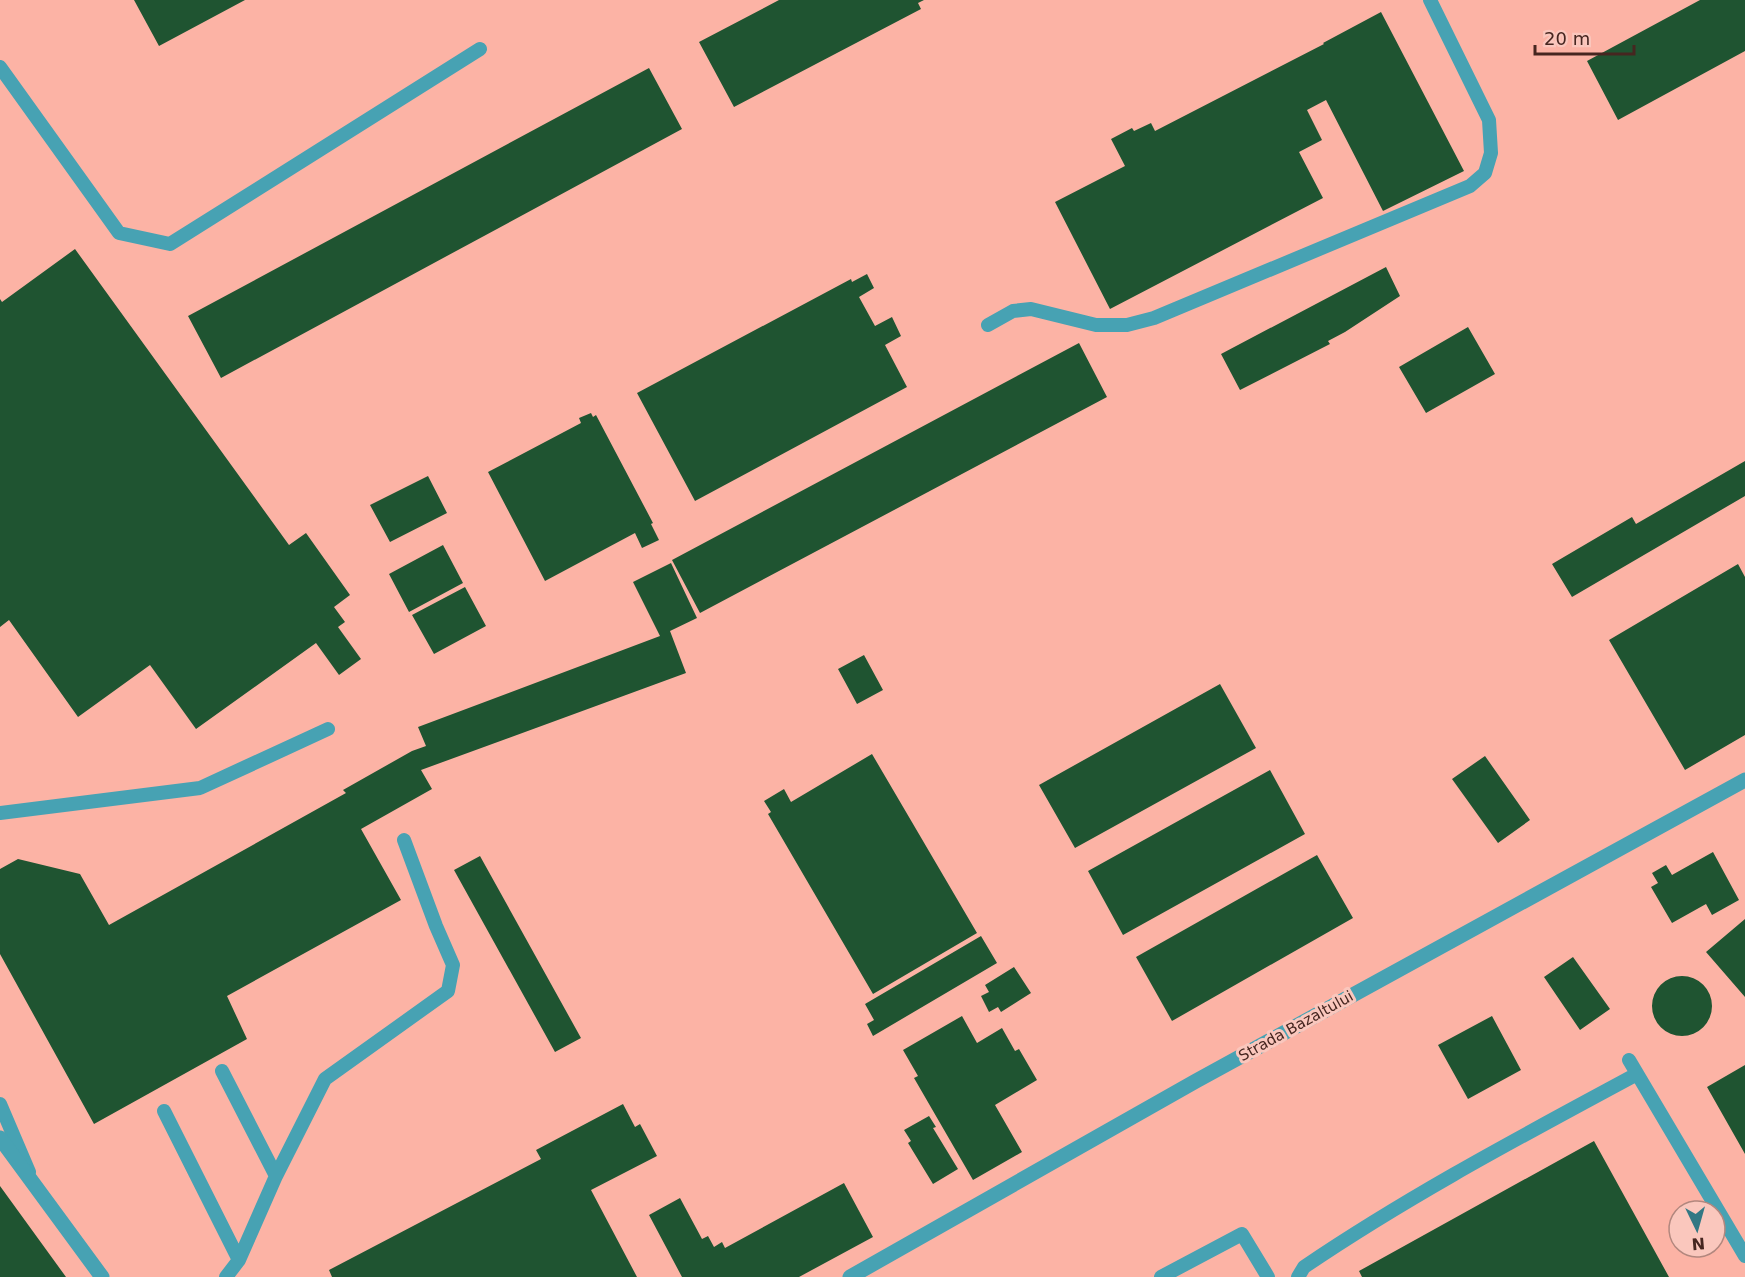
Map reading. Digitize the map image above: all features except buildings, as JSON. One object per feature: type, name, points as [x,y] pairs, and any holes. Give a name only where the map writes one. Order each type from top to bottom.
[{"type":"street","name":"Strada Bazaltului","points":[[850,1277],[1196,1081],[1745,780]]},
{"type":"street","points":[[0,1138],[102,1277]]},
{"type":"lane","points":[[988,325],[1012,311],[1030,309],[1096,325],[1127,325],[1154,318],[1470,186],[1485,173],[1491,153],[1489,120],[1430,0]]},
{"type":"lane","points":[[0,67],[118,233],[170,244],[480,49]]},
{"type":"lane","points":[[0,813],[200,788],[328,729]]},
{"type":"lane","points":[[225,1277],[239,1260],[276,1176],[325,1079],[448,991],[453,965],[404,840]]},
{"type":"lane","points":[[1629,1060],[1745,1256]]},
{"type":"lane","points":[[222,1071],[276,1176]]},
{"type":"lane","points":[[1298,1277],[1304,1267],[1361,1229],[1528,1133],[1637,1074]]},
{"type":"lane","points":[[0,1104],[34,1185]]},
{"type":"lane","points":[[164,1112],[239,1260]]},
{"type":"lane","points":[[1161,1277],[1242,1234],[1268,1277]]},
{"type":"shaded area","points":[[0,0],[1745,0],[1745,1277],[0,1277]]}]
